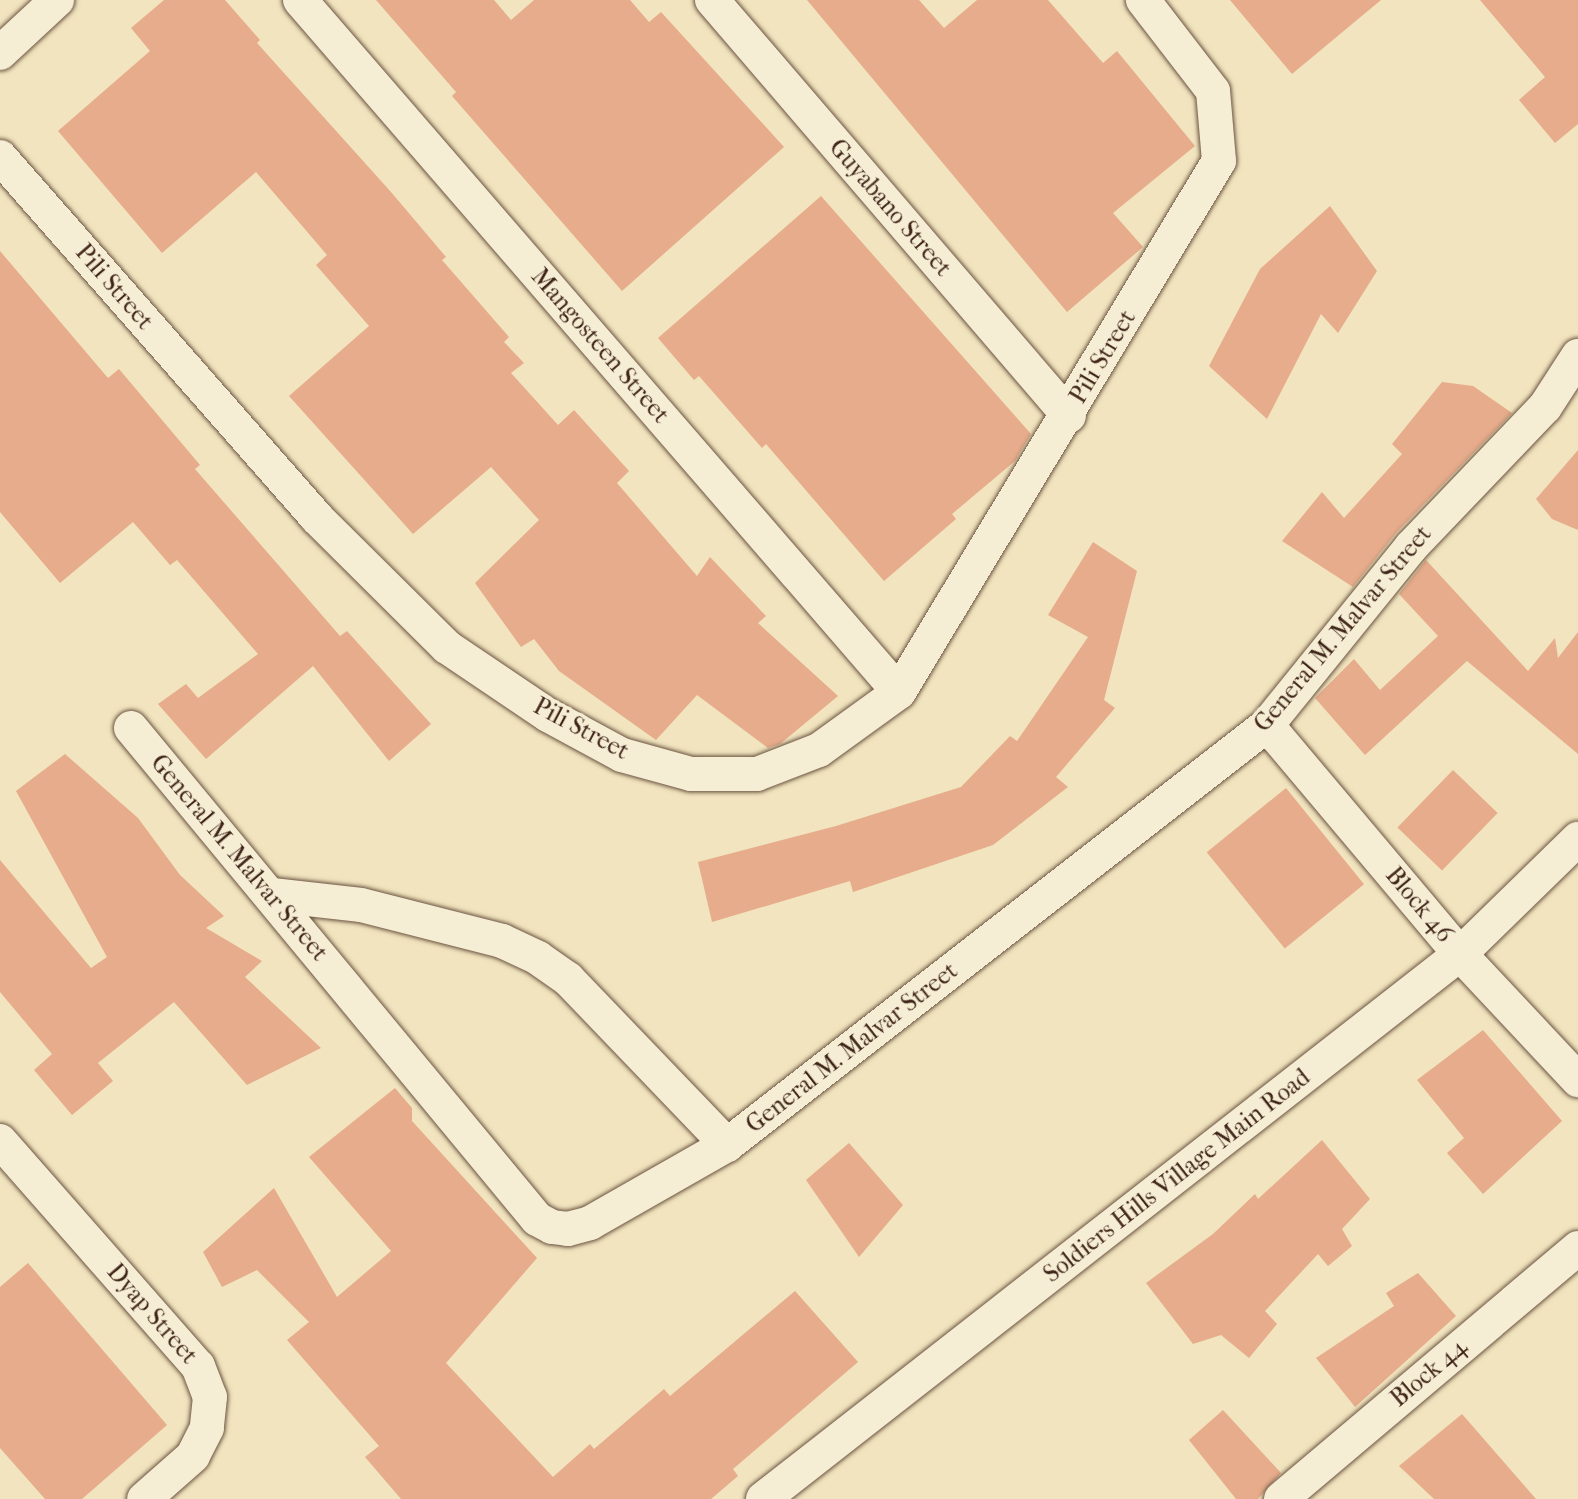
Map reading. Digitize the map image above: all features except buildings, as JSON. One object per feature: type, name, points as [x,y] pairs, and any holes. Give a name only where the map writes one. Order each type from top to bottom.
[{"type":"street","points":[[0,53],[57,0]]},
{"type":"street","name":"Mangosteen Street","points":[[300,0],[899,692]]},
{"type":"street","name":"Guyabano Street","points":[[712,0],[1069,416]]},
{"type":"street","name":"Pili Street","points":[[0,157],[317,518],[447,647],[548,715],[622,755],[691,774],[757,774],[819,750],[899,692],[1069,416],[1219,161],[1213,91],[1143,0]]},
{"type":"street","name":"General M. Malvar Street","points":[[131,728],[537,1219],[552,1227],[568,1229],[590,1223],[727,1145],[1267,725],[1411,547],[1545,407],[1578,356]]},
{"type":"street","name":"Block 46","points":[[1267,725],[1460,954],[1578,1080]]},
{"type":"street","name":"Soldiers Hills Village Main Road","points":[[763,1499],[1460,954],[1578,839]]},
{"type":"street","points":[[272,895],[361,905],[502,941],[538,958],[568,979],[727,1145]]},
{"type":"street","name":"Dyap Street","points":[[0,1141],[198,1366],[210,1397],[207,1428],[193,1456],[144,1499]]},
{"type":"street","name":"Block 44","points":[[1281,1499],[1578,1248]]}]
